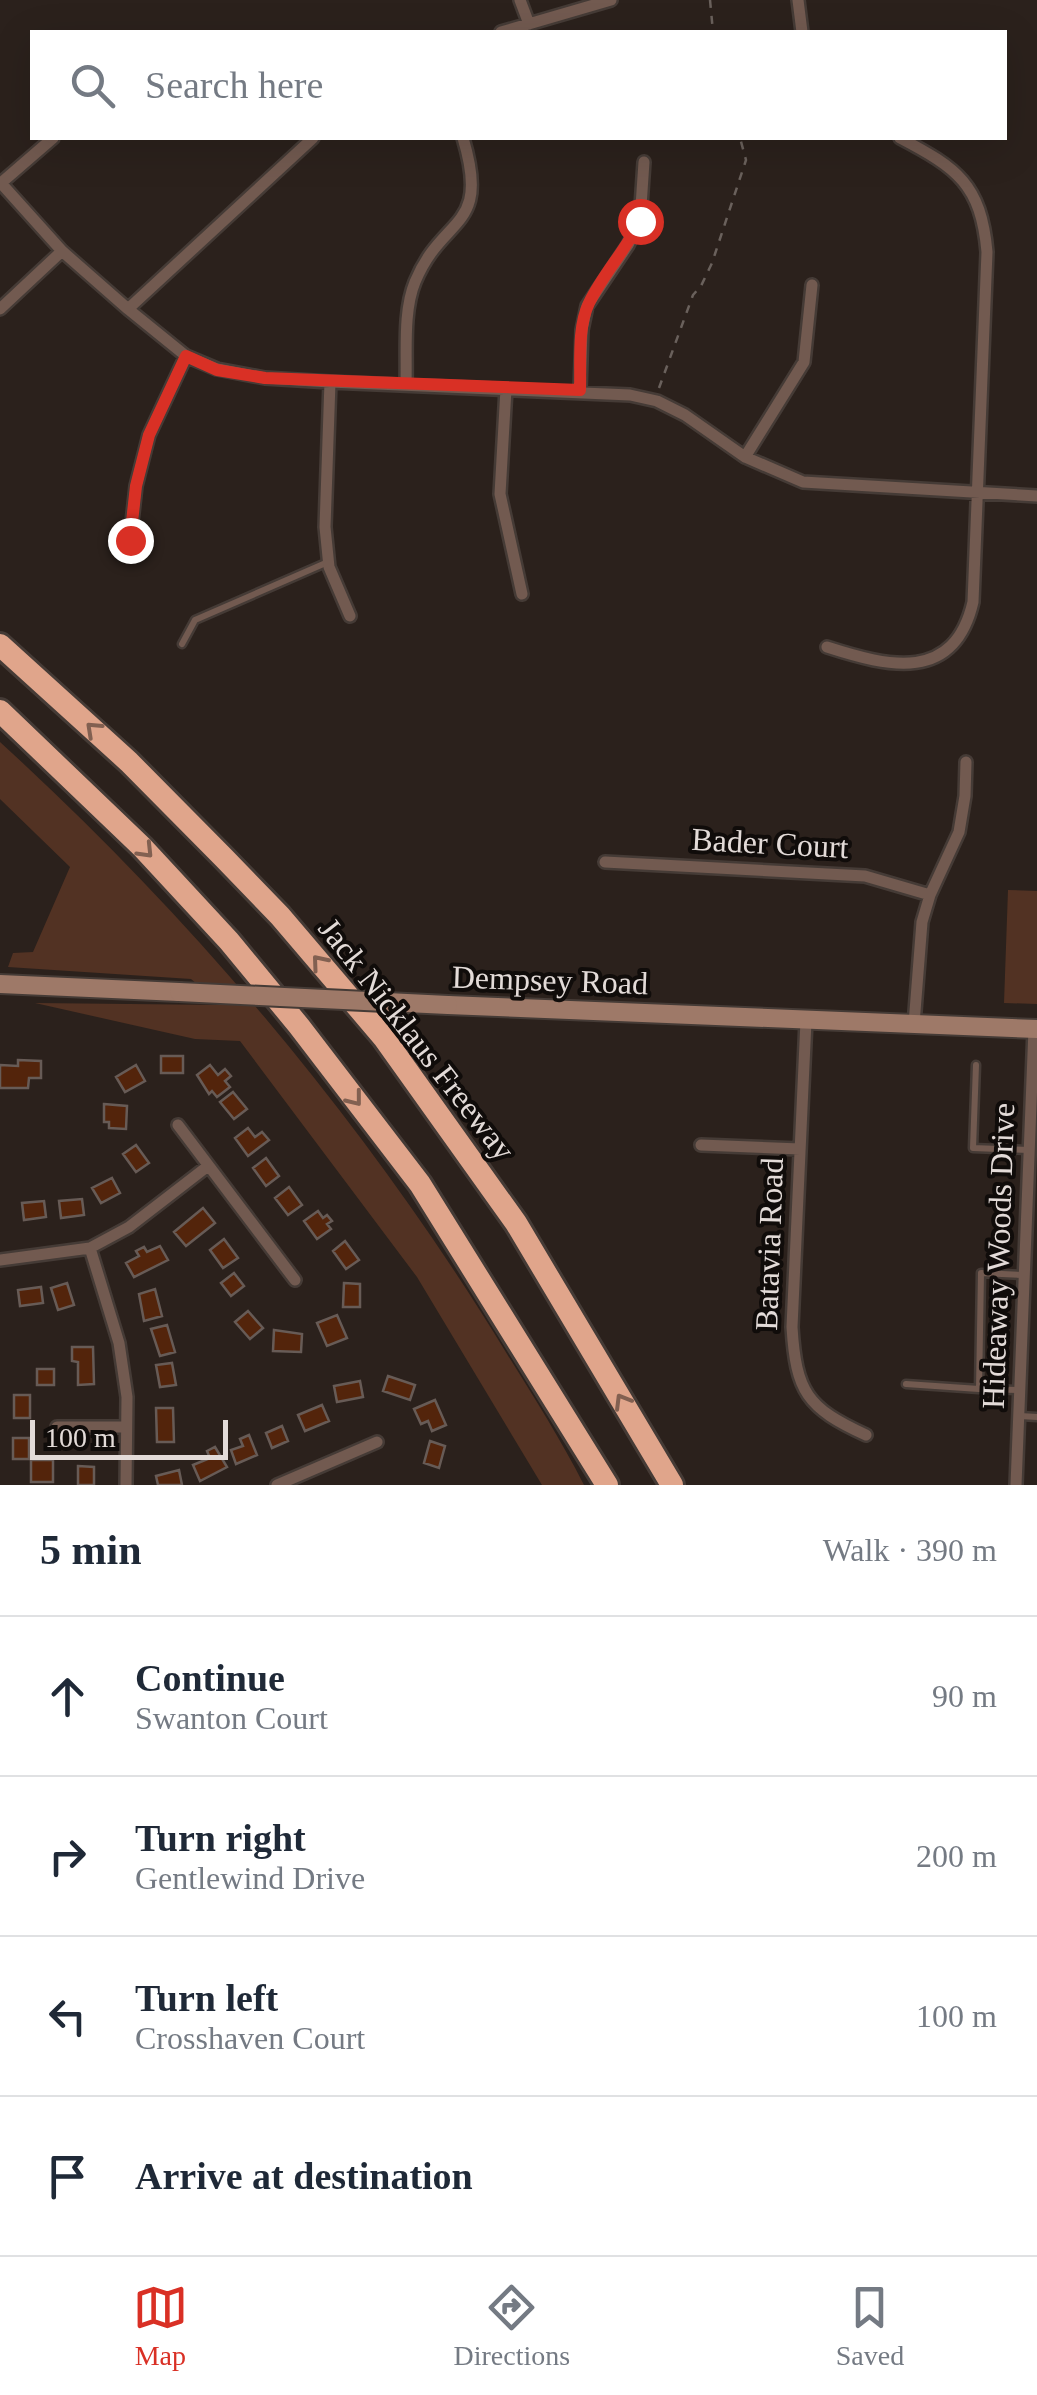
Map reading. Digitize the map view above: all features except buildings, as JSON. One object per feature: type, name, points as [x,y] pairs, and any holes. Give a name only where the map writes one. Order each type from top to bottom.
[{"type":"highway","name":"Jack Nicklaus Freeway","points":[[0,646],[129,762],[224,858],[280,916],[384,1038],[516,1222],[672,1485]]},
{"type":"highway","points":[[0,710],[142,846],[230,941],[298,1026],[420,1184],[607,1485]]},
{"type":"main road","name":"Dempsey Road","points":[[0,984],[1035,1029]]},
{"type":"street","points":[[520,0],[528,24]]},
{"type":"street","points":[[508,30],[611,0]]},
{"type":"street","points":[[798,0],[802,30]]},
{"type":"street","points":[[51,140],[1,183],[62,251],[128,309],[186,356],[217,370],[330,382],[580,390],[657,401],[685,414],[746,457],[804,482],[1037,496]]},
{"type":"street","points":[[128,309],[311,140]]},
{"type":"street","points":[[406,383],[414,284],[474,195],[472,164],[465,140]]},
{"type":"street","points":[[827,647],[872,661],[919,662],[938,658],[953,647],[967,627],[973,602],[984,219],[970,189],[948,164],[918,142]]},
{"type":"street","points":[[580,390],[587,306],[628,246],[640,221],[644,162]]},
{"type":"street","points":[[0,309],[62,251]]},
{"type":"street","points":[[746,457],[804,362],[812,285]]},
{"type":"street","points":[[130,540],[136,486],[149,435],[186,356]]},
{"type":"street","points":[[330,382],[325,527],[329,561],[350,616]]},
{"type":"street","points":[[506,389],[500,494],[522,594]]},
{"type":"street","points":[[914,1024],[918,951],[930,895],[959,832],[966,796],[966,762]]},
{"type":"street","name":"Bader Court","points":[[605,862],[846,874],[887,880],[930,895]]},
{"type":"street","name":"Batavia Road","points":[[806,1021],[792,1327],[796,1369],[811,1401],[829,1418],[866,1434]]},
{"type":"street","name":"Hideaway Woods Drive","points":[[1016,1485],[1035,1029]]},
{"type":"street","points":[[178,1125],[295,1280]]},
{"type":"street","points":[[701,1145],[800,1150]]},
{"type":"street","points":[[0,1260],[90,1248],[129,1227],[208,1166]]},
{"type":"street","points":[[90,1248],[119,1343],[127,1398],[126,1485]]},
{"type":"street","points":[[57,1427],[126,1427]]},
{"type":"street","points":[[277,1485],[377,1442]]},
{"type":"lane","points":[[182,644],[195,620],[329,561]]},
{"type":"lane","points":[[976,1065],[974,1148],[1030,1150]]},
{"type":"lane","points":[[979,1389],[981,1273],[1024,1275]]},
{"type":"lane","points":[[906,1384],[1020,1390]]},
{"type":"lane","points":[[1019,1416],[1037,1417]]},
{"type":"path","points":[[710,0],[713,30]]},
{"type":"path","points":[[657,401],[692,295],[702,286],[712,263],[746,160],[741,140]]},
{"type":"shaded area","points":[[0,742],[73,811],[211,955],[338,1108],[454,1270],[584,1485],[542,1485],[417,1277],[240,1041],[195,1039],[35,1003],[222,1005],[191,979],[8,967],[13,953],[33,952],[70,867],[0,799]]},
{"type":"shaded area","points":[[1008,890],[1037,891],[1037,1004],[1004,1003]]},
{"type":"route","points":[[130,540],[136,486],[149,435],[186,356],[217,370],[265,378],[580,390],[587,306],[628,246],[640,221]]}]
